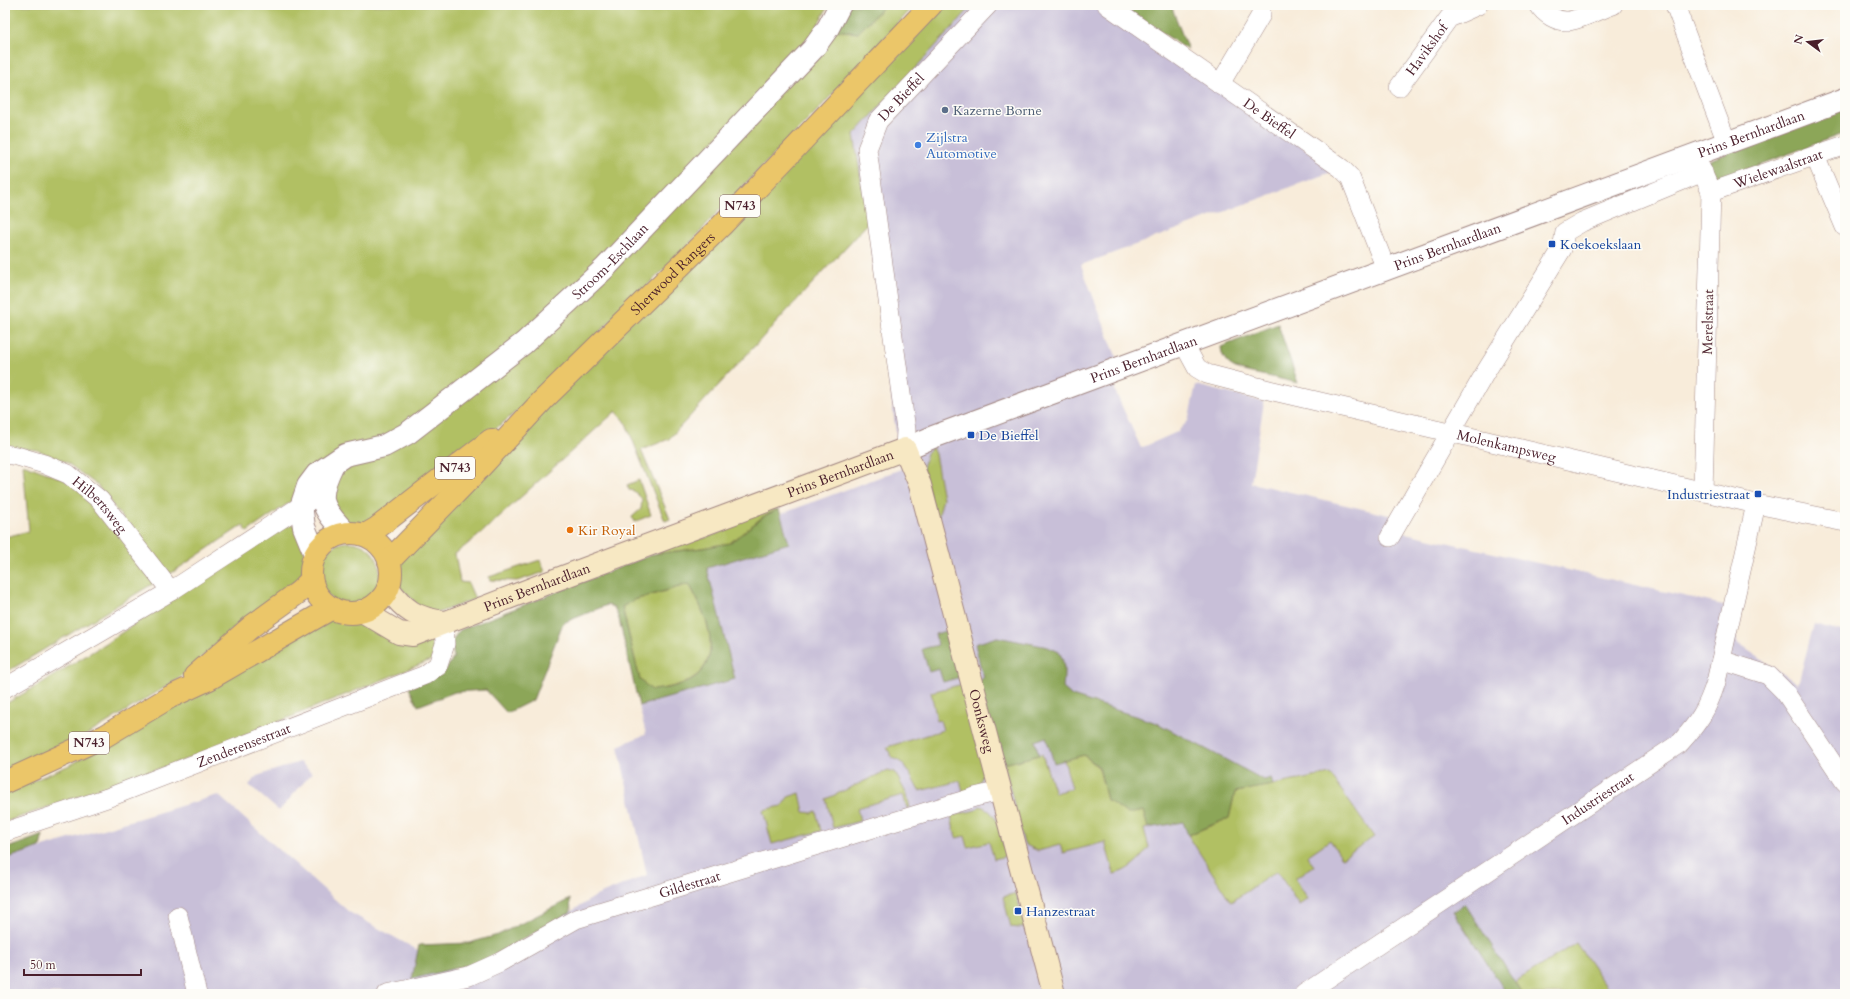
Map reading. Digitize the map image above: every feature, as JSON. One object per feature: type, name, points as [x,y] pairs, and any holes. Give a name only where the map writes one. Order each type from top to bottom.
[{"type":"main road","name":"Sherwood Rangers","points":[[389,561],[473,475],[543,400],[722,225],[931,5]]},
{"type":"main road","name":"Sherwood Rangers","points":[[355,534],[377,528],[543,400]]},
{"type":"main road","name":"Prins Bernhardlaan","points":[[362,611],[383,625],[399,633],[414,635],[444,622],[905,450]]},
{"type":"main road","name":"Oonksweg","points":[[905,450],[922,492],[1054,994]]},
{"type":"main road","name":"N743","points":[[170,698],[252,626],[299,592],[311,580],[310,570],[315,554],[324,542],[334,536],[355,534]]},
{"type":"main road","points":[[311,580],[318,596],[332,608],[346,612],[362,611],[372,606],[382,598],[388,588],[391,570],[389,561],[384,550],[375,541],[355,534]]},
{"type":"main road","points":[[388,588],[399,603],[412,614],[444,622]]},
{"type":"main road","name":"N743","points":[[5,782],[105,736],[170,698],[209,679],[332,608]]},
{"type":"street","name":"Stroom-Eschlaan","points":[[315,554],[304,526],[302,518],[302,504],[308,486],[317,474],[345,455],[384,446],[408,433],[524,343],[605,268],[813,50],[828,28],[840,5]]},
{"type":"street","name":"De Bieffel","points":[[905,450],[906,430],[876,221],[868,149],[878,121],[988,5]]},
{"type":"street","name":"De Bieffel","points":[[1107,5],[1342,168],[1350,177],[1386,269]]},
{"type":"street","points":[[1220,84],[1261,15],[1261,5]]},
{"type":"street","name":"Havikshof","points":[[1399,87],[1449,18],[1478,5]]},
{"type":"street","points":[[1538,5],[1541,10],[1554,18],[1568,21],[1613,5]]},
{"type":"street","points":[[1675,5],[1727,143]]},
{"type":"street","name":"Prins Bernhardlaan","points":[[905,450],[940,434],[1550,208],[1699,164],[1727,143],[1845,99]]},
{"type":"street","name":"Wielewaalstraat","points":[[1711,192],[1845,145]]},
{"type":"street","points":[[1815,156],[1845,227]]},
{"type":"street","points":[[1565,232],[1582,222],[1699,164]]},
{"type":"street","name":"Merelstraat","points":[[1699,164],[1711,192],[1704,492]]},
{"type":"street","points":[[1390,537],[1450,431],[1562,249],[1565,232],[1550,208]]},
{"type":"street","name":"Molenkampsweg","points":[[1184,344],[1197,368],[1207,374],[1269,390],[1450,431],[1704,492],[1845,522]]},
{"type":"street","name":"Hilbertsweg","points":[[5,454],[18,456],[44,464],[68,474],[100,500],[171,591]]},
{"type":"street","points":[[335,462],[325,480],[323,492],[325,509],[355,534]]},
{"type":"street","points":[[5,688],[171,591],[302,504],[323,492]]},
{"type":"street","name":"Industriestraat","points":[[1304,994],[1680,744],[1696,726],[1709,705],[1721,660],[1756,504]]},
{"type":"street","name":"Zenderensestraat","points":[[5,832],[107,798],[425,675],[438,665],[445,644],[444,622]]},
{"type":"street","points":[[1721,660],[1768,675],[1785,692],[1845,782]]},
{"type":"street","name":"Gildestraat","points":[[388,994],[469,976],[500,962],[576,918],[975,797],[1000,791]]},
{"type":"street","points":[[178,916],[197,994]]},
{"type":"shaded area","points":[[973,5],[1121,5],[1334,171],[1081,265],[1116,356],[1115,391],[1141,448],[1177,432],[1188,421],[1196,385],[1264,402],[1251,483],[1393,516],[1401,532],[1732,607],[1737,643],[1798,684],[1814,624],[1845,632],[1845,994],[5,994],[5,858],[218,795],[349,912],[466,977],[596,896],[647,875],[618,746],[646,734],[639,706],[735,678],[707,568],[789,543],[781,514],[901,469],[868,223],[854,135]]},
{"type":"shaded area","points":[[300,762],[312,773],[279,811],[249,785],[257,776]]},
{"type":"green space","points":[[5,5],[829,5],[811,37],[605,257],[478,372],[247,532],[243,525],[170,574],[138,538],[97,485],[66,462],[37,450],[5,447]]},
{"type":"green space","points":[[847,5],[885,5],[858,33],[835,30]]},
{"type":"green space","points":[[885,5],[915,5],[814,114],[721,208],[686,248],[521,408],[461,457],[360,528],[353,527],[338,518],[329,485],[336,471],[425,430],[835,30],[858,33]]},
{"type":"green space","points":[[942,5],[973,5],[854,135],[868,223],[669,439],[641,450],[670,519],[665,521],[625,421],[616,411],[478,536],[455,554],[460,582],[468,583],[475,599],[440,612],[425,612],[396,583],[397,568],[407,549]]},
{"type":"green space","points":[[1121,5],[1171,5],[1188,50]]},
{"type":"green space","points":[[1845,109],[1845,133],[1715,181],[1707,161]]},
{"type":"green space","points":[[1278,324],[1298,383],[1241,370],[1235,368],[1226,360],[1221,347]]},
{"type":"green space","points":[[932,447],[935,454],[943,498],[937,522],[923,468],[927,453]]},
{"type":"green space","points":[[23,464],[76,484],[159,580],[5,673],[5,537],[29,531]]},
{"type":"green space","points":[[639,480],[651,515],[634,522],[632,517],[641,509],[642,499],[634,491],[629,490],[627,485]]},
{"type":"green space","points":[[762,509],[779,509],[764,516],[730,543],[654,554],[685,541],[705,538],[735,527],[750,513]]},
{"type":"green space","points":[[779,509],[789,543],[707,568],[735,679],[639,706],[619,619],[614,607],[607,605],[563,623],[533,700],[507,713],[486,690],[455,692],[418,706],[409,688],[442,675],[454,657],[452,642],[460,630],[654,554],[730,543],[764,516]],"holes":[[[689,584],[699,603],[710,639],[710,654],[704,668],[693,678],[676,686],[652,690],[640,680],[622,607],[634,600]]]},
{"type":"green space","points":[[290,524],[296,526],[303,546],[305,558],[303,571],[300,578],[237,625],[177,680],[80,739],[5,769],[5,704],[108,642],[245,548]]},
{"type":"green space","points":[[343,542],[355,542],[371,551],[378,561],[380,573],[378,585],[371,595],[355,604],[343,604],[332,599],[323,590],[318,579],[318,567],[323,556],[332,547]]},
{"type":"green space","points":[[540,560],[545,572],[517,581],[490,580],[489,577]]},
{"type":"green space","points":[[689,584],[699,603],[706,622],[710,639],[710,654],[704,667],[693,678],[676,686],[652,690],[640,680],[622,607],[634,600]]},
{"type":"green space","points":[[331,617],[342,620],[358,620],[432,638],[436,644],[431,660],[187,759],[5,822],[5,793],[72,764],[182,698]]},
{"type":"green space","points":[[950,630],[961,677],[943,682],[939,669],[929,672],[922,649],[938,645],[935,634]]},
{"type":"green space","points":[[997,637],[1048,647],[1059,652],[1064,665],[1063,688],[1072,696],[1157,723],[1264,780],[1271,778],[1273,785],[1235,792],[1229,818],[1188,835],[1183,822],[1148,828],[1143,811],[1128,814],[1107,800],[1099,767],[1084,755],[1054,763],[1046,737],[1035,741],[1039,755],[1004,764],[1001,752],[1002,747],[994,744],[978,682],[984,677],[975,644]]},
{"type":"green space","points":[[963,684],[983,766],[981,780],[973,789],[964,794],[960,781],[919,791],[905,765],[891,756],[887,747],[943,730],[940,720],[937,721],[931,692]]},
{"type":"green space","points":[[1042,754],[1055,793],[1072,788],[1064,760],[1084,755],[1099,768],[1107,800],[1143,811],[1148,828],[1144,829],[1149,847],[1134,864],[1125,870],[1114,874],[1105,842],[1063,853],[1060,845],[1038,851],[1024,844],[1004,764]]},
{"type":"green space","points":[[888,770],[895,772],[907,795],[910,808],[907,808],[903,795],[857,808],[860,821],[833,828],[826,799]]},
{"type":"green space","points":[[1330,774],[1374,837],[1342,858],[1330,840],[1307,856],[1314,866],[1295,878],[1308,899],[1299,905],[1277,871],[1231,902],[1188,835],[1229,818],[1235,792]]},
{"type":"green space","points":[[800,793],[804,812],[812,813],[816,811],[821,831],[772,844],[763,810],[782,806],[788,797]]},
{"type":"green space","points":[[980,806],[987,809],[996,820],[999,826],[1006,856],[994,859],[989,842],[968,847],[965,836],[956,838],[951,816],[976,810]]},
{"type":"green space","points":[[43,835],[40,847],[5,859],[5,849]]},
{"type":"green space","points":[[1016,893],[1025,927],[1011,927],[1003,897]]},
{"type":"green space","points":[[570,899],[571,912],[484,961],[412,979],[419,945],[469,943],[498,935]]},
{"type":"green space","points":[[1465,904],[1522,994],[1507,994],[1453,911]]},
{"type":"green space","points":[[1576,943],[1611,994],[1522,994],[1515,982]]},
{"type":"place","name":"Kazerne Borne","points":[[945,110]]},
{"type":"place","name":"Zijlstra Automotive","points":[[918,145]]},
{"type":"place","name":"Koekoekslaan","points":[[1552,244]]},
{"type":"place","name":"De Bieffel","points":[[971,435]]},
{"type":"place","name":"Industriestraat","points":[[1758,494]]},
{"type":"place","name":"Kir Royal","points":[[570,530]]},
{"type":"place","name":"Hanzestraat","points":[[1018,911]]}]
